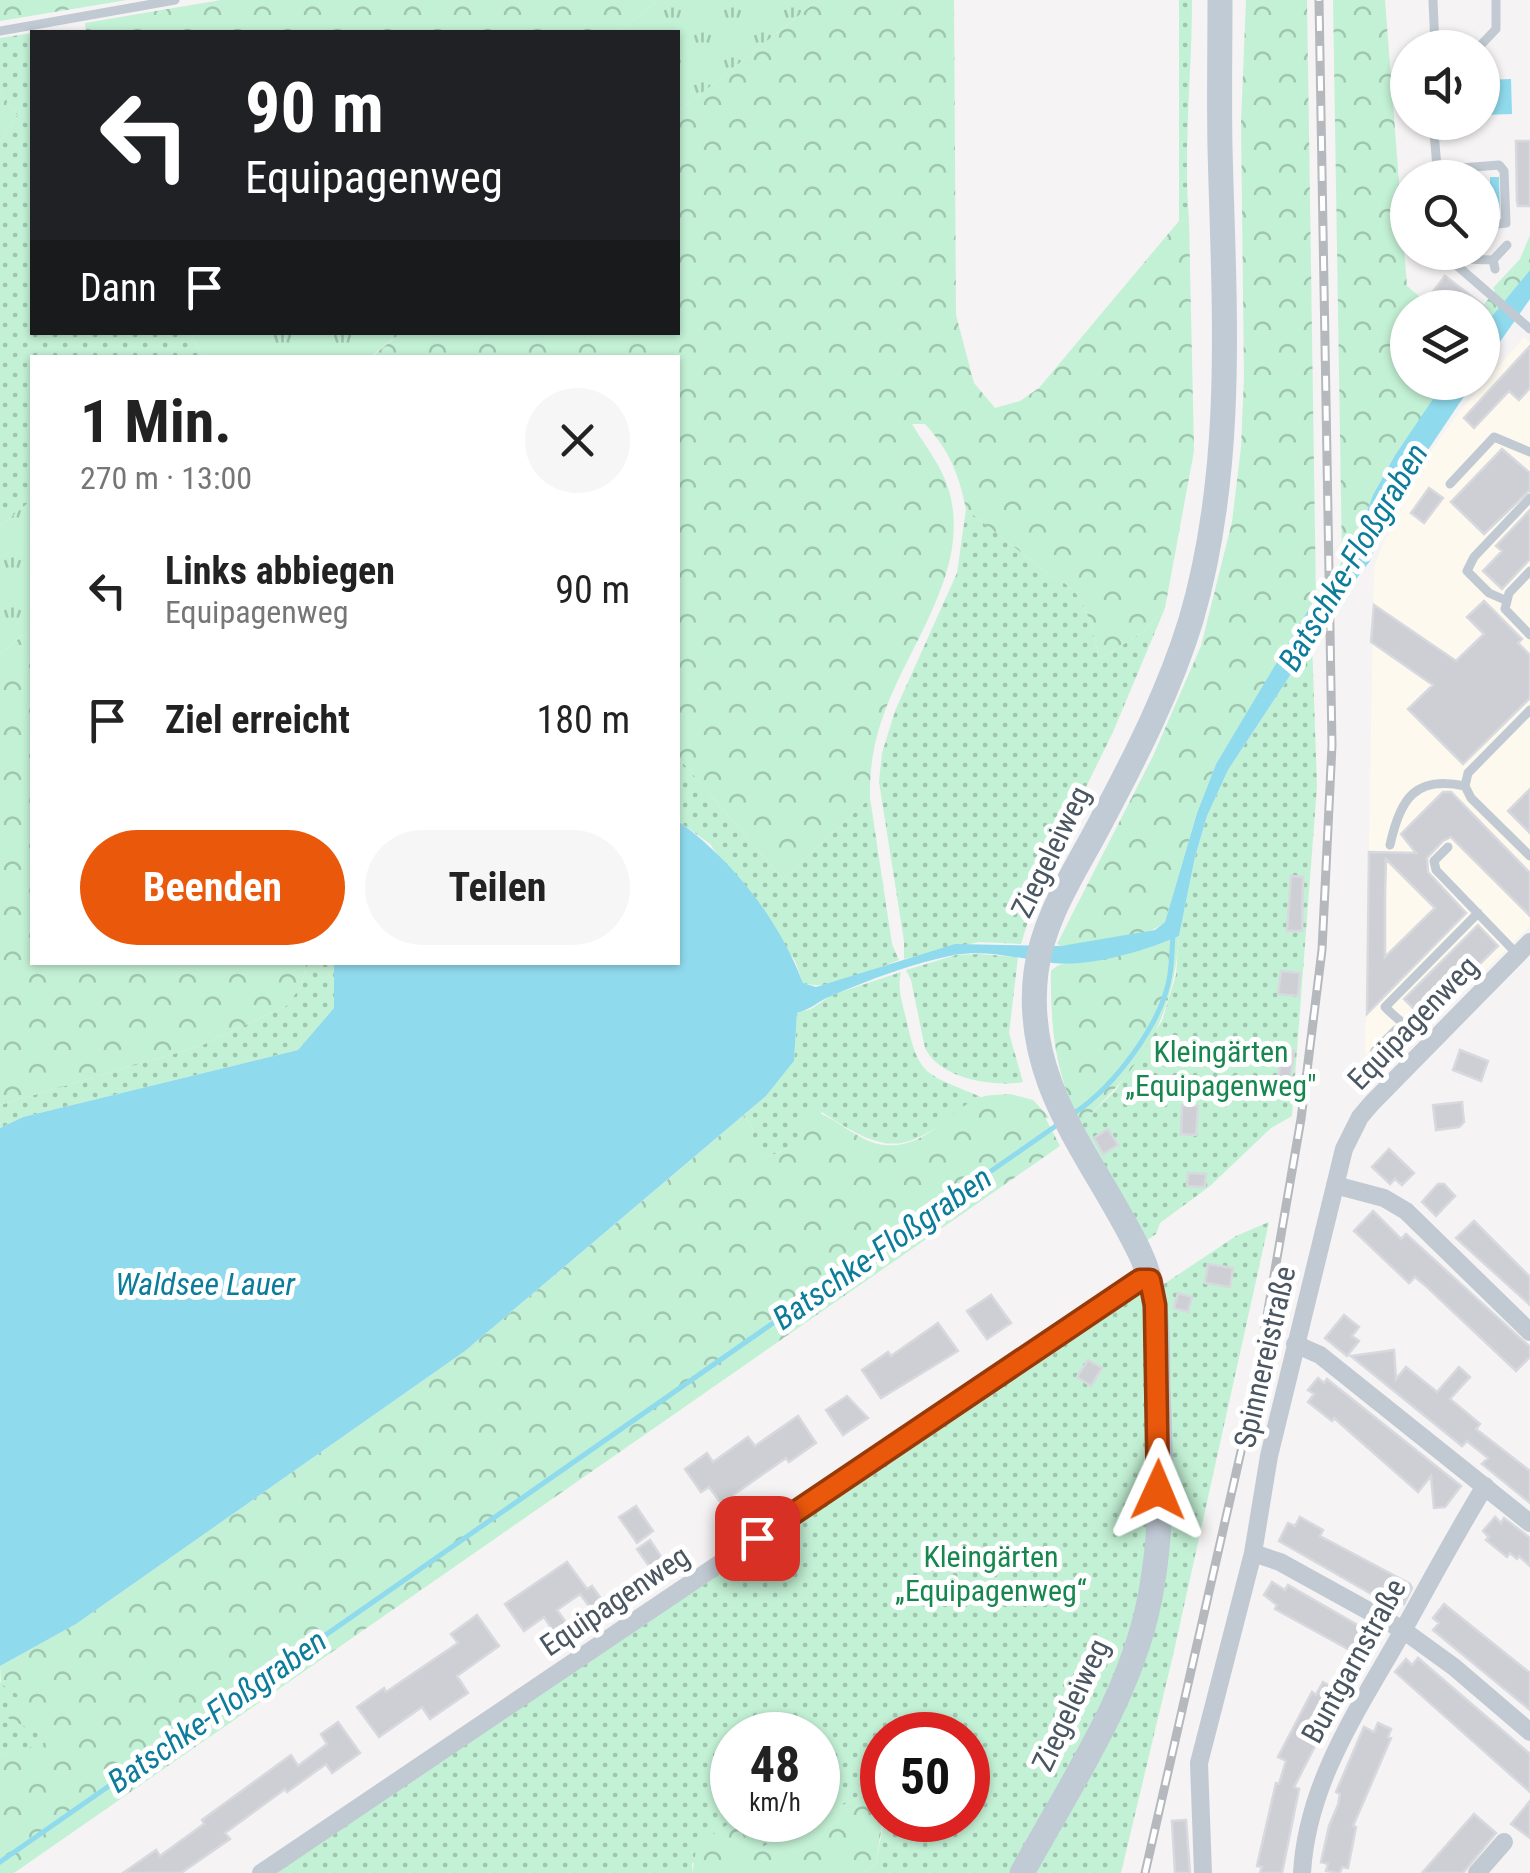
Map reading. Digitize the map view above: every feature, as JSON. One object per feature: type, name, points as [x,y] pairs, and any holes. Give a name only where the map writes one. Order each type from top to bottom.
[{"type":"main road","name":"Ziegeleiweg","points":[[1022,1873],[1116,1699],[1144,1623],[1152,1588],[1158,1515],[1159,1415],[1155,1305],[1150,1280],[1141,1254],[1065,1120],[1044,1071],[1034,999],[1043,942],[1062,895],[1157,710],[1190,621],[1212,521],[1222,447],[1225,336],[1220,0]]},
{"type":"street","name":"Equipagenweg","points":[[1344,1150],[1360,1117],[1524,948]]},
{"type":"street","name":"Spinnereistraße","points":[[1203,1873],[1199,1763],[1253,1552],[1269,1456],[1344,1150]]},
{"type":"street","points":[[1335,1185],[1384,1198],[1406,1211],[1530,1332]]},
{"type":"street","name":"Equipagenweg","points":[[261,1873],[1140,1280],[1150,1280]]},
{"type":"street","points":[[1295,1344],[1320,1355],[1530,1523]]},
{"type":"street","name":"Buntgarnstraße","points":[[1302,1873],[1303,1848],[1320,1780],[1440,1558],[1485,1486]]},
{"type":"street","points":[[1253,1552],[1280,1562],[1404,1630],[1530,1732]]},
{"type":"street","points":[[1477,1873],[1504,1842]]},
{"type":"lane","points":[[0,30],[176,0]]},
{"type":"lane","points":[[1433,0],[1434,30]]},
{"type":"lane","points":[[1494,30],[1496,0]]},
{"type":"lane","points":[[1500,167],[1504,171],[1506,223],[1500,224]]},
{"type":"lane","points":[[1500,256],[1508,245]]},
{"type":"lane","points":[[1461,270],[1529,328]]},
{"type":"lane","points":[[1450,484],[1494,437],[1530,452]]},
{"type":"lane","points":[[1505,600],[1489,594],[1468,571],[1474,557],[1530,498]]},
{"type":"lane","points":[[1530,571],[1505,600],[1505,608],[1530,635]]},
{"type":"lane","points":[[1530,710],[1468,773],[1465,786],[1471,798],[1530,856]]},
{"type":"lane","points":[[1390,845],[1396,818],[1409,797],[1424,784],[1447,782],[1465,786]]},
{"type":"lane","points":[[1448,847],[1434,861],[1436,870],[1478,914],[1524,948]]},
{"type":"lane","points":[[1440,1035],[1424,1034],[1406,1025],[1385,1007],[1478,914]]},
{"type":"lane","points":[[1376,1051],[1406,1025]]},
{"type":"shaded area","points":[[1524,337],[1530,343],[1530,926],[1430,1025],[1424,1019],[1395,1024],[1365,1055],[1374,567],[1397,507],[1418,469],[1459,412],[1469,400],[1500,400],[1500,365]]},
{"type":"green space","points":[[0,0],[127,0],[0,21]]},
{"type":"green space","points":[[221,0],[659,0],[622,30],[86,30],[85,23]]},
{"type":"green space","points":[[659,0],[818,0],[680,110],[680,30],[622,30]]},
{"type":"green space","points":[[818,0],[954,0],[956,315],[974,383],[995,408],[1020,401],[1039,388],[1179,221],[1189,220],[1194,451],[1165,608],[1143,632],[1100,659],[1086,610],[1073,590],[966,509],[956,474],[941,443],[925,424],[912,424],[949,491],[954,519],[946,575],[882,719],[872,763],[870,798],[783,879],[680,759],[680,355],[374,355],[399,335],[680,335],[680,110]]},
{"type":"green space","points":[[1179,0],[1192,0],[1189,220],[1179,221]]},
{"type":"green space","points":[[1246,0],[1307,0],[1316,601],[1216,764],[1197,813],[1165,922],[1129,938],[1061,946],[1057,944],[1153,756],[1201,646],[1232,522],[1244,377],[1241,122]]},
{"type":"green space","points":[[1333,0],[1385,0],[1390,140],[1396,140],[1397,160],[1390,160],[1390,270],[1406,270],[1407,286],[1412,290],[1390,290],[1390,400],[1434,400],[1386,470],[1336,577],[1342,559]]},
{"type":"green space","points":[[30,33],[30,335],[192,335],[201,355],[30,355],[30,502],[0,526],[0,142],[17,115],[0,91],[0,38]]},
{"type":"green space","points":[[0,91],[17,115],[0,142]]},
{"type":"green space","points":[[1530,235],[1530,270],[1500,306],[1500,290],[1493,288],[1520,259]]},
{"type":"green space","points":[[192,335],[240,335],[215,355],[201,355]]},
{"type":"green space","points":[[239,335],[398,335],[373,355],[214,355]]},
{"type":"green space","points":[[30,502],[30,630],[0,654],[0,526]]},
{"type":"green space","points":[[966,509],[1073,590],[1086,610],[1100,659],[1143,632],[1165,608],[1113,732],[1041,879],[1021,944],[979,942],[904,959],[879,782],[882,753],[895,711],[957,573]]},
{"type":"green space","points":[[30,630],[30,965],[306,965],[302,985],[286,1006],[200,1046],[0,1105],[0,654]]},
{"type":"green space","name":"Kleingärten „Equipagenweg\"","points":[[1312,642],[1317,786],[1292,1116],[1271,1128],[1210,1186],[1160,1223],[1156,1234],[1146,1241],[1081,1123],[1115,1091],[1162,1021],[1176,975],[1179,936],[1207,816],[1228,770]]},
{"type":"green space","points":[[680,759],[783,879],[870,798],[892,944],[899,960],[827,985],[803,983],[795,961],[710,844],[680,822]]},
{"type":"green space","points":[[1179,936],[1170,993],[1151,1040],[1121,1081],[1081,1123],[1065,1087],[1056,1049],[1051,971],[1065,963],[1119,956]]},
{"type":"green space","points":[[956,955],[1018,957],[1009,1033],[1023,1082],[983,1082],[955,1074],[932,1059],[925,1048],[906,970]]},
{"type":"green space","points":[[306,965],[334,965],[334,1008],[298,1050],[23,1117],[0,1128],[0,1105],[200,1046],[286,1006],[302,985]]},
{"type":"green space","points":[[901,972],[902,1001],[921,1063],[937,1078],[981,1097],[920,1137],[904,1142],[870,1139],[822,1112],[789,1148],[765,1158],[750,1143],[754,1131],[744,1115],[766,1096],[794,1061],[797,1013],[832,995]]},
{"type":"green space","points":[[1010,1094],[1033,1100],[1049,1117],[1046,1119],[1060,1146],[14,1873],[0,1873],[0,1755],[53,1741],[8,1718],[23,1698],[1,1684],[0,1666],[76,1624],[465,1351],[744,1115],[754,1131],[751,1143],[765,1158],[789,1148],[802,1132],[799,1116],[807,1109],[874,1143],[899,1145],[924,1136],[979,1098]]},
{"type":"green space","points":[[1269,1222],[1121,1873],[1033,1873],[1133,1692],[1156,1617],[1171,1480],[1164,1284],[1236,1236]]},
{"type":"green space","name":"Kleingärten „Equipagenweg“","points":[[1140,1280],[1155,1305],[1144,1623],[1022,1873],[863,1873],[876,1864],[880,1842],[990,1842],[990,1712],[860,1712],[860,1796],[840,1807],[840,1712],[710,1712],[712,1842],[692,1864],[692,1873],[276,1873]]},
{"type":"green space","points":[[0,1682],[24,1698],[9,1718],[55,1742],[0,1755]]},
{"type":"green space","points":[[860,1796],[860,1842],[879,1842],[876,1864],[863,1873],[692,1873],[697,1845],[710,1836],[710,1842],[750,1842],[756,1850],[772,1842],[840,1842],[840,1807]]},
{"type":"green space","name":"Kleingärten „Equipagenweg“","points":[[749,1842],[773,1842],[756,1851]]},
{"type":"water","points":[[1500,79],[1511,79],[1512,114],[1500,114]]},
{"type":"water","points":[[1530,270],[1530,299],[1500,342],[1500,306]]},
{"type":"water","name":"Waldsee Lauer","points":[[1432,400],[1462,400],[1391,505],[1370,561],[1228,770],[1207,816],[1179,936],[1134,952],[1084,963],[1053,963],[992,954],[954,955],[876,978],[797,1013],[794,1061],[766,1096],[465,1351],[76,1624],[0,1666],[0,1128],[23,1117],[298,1050],[334,1008],[334,965],[680,965],[680,823],[717,854],[752,893],[781,936],[803,983],[816,987],[955,944],[1061,946],[1155,930],[1165,922],[1197,813],[1216,764],[1310,607],[1337,577],[1373,495]]},
{"type":"pier","points":[[1334,572],[1335,622],[1322,637],[1322,588]]},
{"type":"building","points":[[1516,141],[1530,141],[1530,206],[1518,206]]},
{"type":"building","points":[[1445,276],[1463,290],[1434,290]]},
{"type":"building","points":[[1530,346],[1530,388],[1519,400],[1509,391],[1474,428],[1464,418],[1480,400],[1500,400],[1500,379]]},
{"type":"building","points":[[1502,449],[1530,473],[1530,490],[1484,534],[1451,502]]},
{"type":"building","points":[[1429,488],[1443,498],[1424,523],[1411,513]]},
{"type":"building","points":[[1530,510],[1530,559],[1502,589],[1483,571],[1502,551],[1496,546]]},
{"type":"building","points":[[1484,601],[1522,639],[1518,643],[1530,655],[1530,698],[1463,764],[1408,709],[1433,685],[1371,642],[1374,605],[1456,661],[1484,634],[1467,617]]},
{"type":"building","points":[[1530,789],[1530,833],[1508,811]]},
{"type":"building","points":[[1443,792],[1451,792],[1530,873],[1530,916],[1451,837],[1443,841],[1427,858],[1428,872],[1466,913],[1367,1014],[1369,852],[1416,853],[1401,834]],"holes":[[[1386,859],[1435,908],[1385,957]]]},
{"type":"building","points":[[1291,876],[1303,877],[1302,931],[1287,931]]},
{"type":"building","points":[[1478,925],[1498,946],[1424,1019],[1404,999]]},
{"type":"building","points":[[1281,971],[1300,973],[1298,996],[1278,994]]},
{"type":"building","points":[[1460,1050],[1488,1061],[1481,1081],[1453,1070]]},
{"type":"building","points":[[1281,1051],[1294,1051],[1289,1090],[1278,1088]]},
{"type":"building","points":[[1462,1102],[1464,1122],[1459,1127],[1436,1130],[1433,1105]]},
{"type":"building","points":[[1182,1105],[1198,1106],[1196,1135],[1181,1134]]},
{"type":"building","points":[[1108,1129],[1118,1145],[1103,1154],[1094,1138]]},
{"type":"building","points":[[1389,1149],[1414,1173],[1402,1185],[1395,1179],[1390,1184],[1372,1167]]},
{"type":"building","points":[[1188,1173],[1206,1174],[1205,1187],[1187,1186]]},
{"type":"building","points":[[1438,1184],[1444,1184],[1455,1196],[1436,1216],[1422,1202]]},
{"type":"building","points":[[1373,1211],[1401,1239],[1406,1234],[1530,1347],[1530,1357],[1516,1371],[1427,1287],[1415,1277],[1409,1283],[1354,1231]]},
{"type":"building","points":[[1474,1221],[1530,1277],[1530,1305],[1456,1238]]},
{"type":"building","points":[[1208,1264],[1233,1268],[1230,1287],[1205,1283]]},
{"type":"building","points":[[1178,1293],[1192,1297],[1188,1312],[1174,1308]]},
{"type":"building","points":[[991,1295],[1011,1323],[987,1339],[967,1311]]},
{"type":"building","points":[[1344,1315],[1359,1327],[1352,1336],[1359,1341],[1347,1356],[1325,1338]]},
{"type":"building","points":[[938,1323],[958,1351],[881,1398],[862,1370],[888,1352],[891,1356]]},
{"type":"building","points":[[1394,1350],[1396,1379],[1406,1367],[1437,1392],[1459,1367],[1470,1377],[1450,1399],[1480,1424],[1476,1429],[1530,1471],[1530,1503],[1482,1464],[1488,1458],[1467,1441],[1462,1446],[1351,1356]]},
{"type":"building","points":[[1088,1360],[1102,1368],[1091,1386],[1077,1377]]},
{"type":"building","points":[[1318,1378],[1324,1383],[1327,1379],[1461,1486],[1445,1507],[1434,1508],[1431,1476],[1418,1492],[1334,1418],[1332,1421],[1308,1402],[1314,1394],[1308,1390]]},
{"type":"building","points":[[847,1396],[868,1418],[843,1435],[826,1410]]},
{"type":"building","points":[[798,1416],[816,1443],[789,1462],[786,1458],[733,1495],[741,1505],[729,1514],[709,1487],[701,1492],[685,1469],[707,1453],[713,1462],[748,1437],[755,1446]]},
{"type":"building","points":[[636,1506],[653,1531],[637,1543],[619,1517]]},
{"type":"building","points":[[1300,1517],[1323,1530],[1320,1536],[1410,1584],[1412,1588],[1404,1604],[1400,1601],[1396,1608],[1279,1541],[1288,1523],[1295,1526]]},
{"type":"building","points":[[1495,1517],[1501,1523],[1504,1518],[1530,1538],[1530,1566],[1519,1556],[1517,1559],[1510,1553],[1507,1557],[1486,1540],[1489,1537],[1483,1531]]},
{"type":"building","points":[[650,1540],[662,1558],[649,1566],[637,1549]]},
{"type":"building","points":[[567,1562],[607,1607],[596,1615],[580,1594],[557,1610],[572,1631],[559,1640],[544,1617],[524,1631],[505,1604]]},
{"type":"building","points":[[1272,1582],[1285,1590],[1288,1585],[1373,1634],[1369,1641],[1376,1645],[1368,1660],[1275,1609],[1277,1605],[1264,1595]]},
{"type":"building","points":[[1444,1604],[1530,1673],[1530,1710],[1433,1630],[1439,1623],[1433,1618]]},
{"type":"building","points":[[477,1615],[499,1646],[457,1676],[468,1693],[430,1719],[422,1707],[379,1737],[357,1707],[458,1643],[451,1634]]},
{"type":"building","points":[[1418,1658],[1530,1754],[1530,1792],[1395,1672],[1406,1659],[1412,1665]]},
{"type":"building","points":[[1323,1682],[1338,1690],[1332,1703],[1334,1709],[1294,1787],[1299,1789],[1282,1873],[1260,1873],[1262,1867],[1257,1866],[1276,1783],[1279,1784],[1286,1761],[1278,1757],[1312,1692],[1316,1695]]},
{"type":"building","points":[[338,1722],[360,1753],[332,1773],[326,1764],[287,1792],[285,1789],[225,1833],[230,1839],[181,1873],[123,1873],[156,1850],[160,1856],[291,1755],[298,1766],[327,1744],[321,1734]]},
{"type":"building","points":[[1378,1723],[1391,1729],[1391,1738],[1353,1826],[1356,1827],[1348,1868],[1342,1867],[1340,1873],[1326,1871],[1328,1864],[1321,1862],[1338,1805],[1340,1794],[1336,1792],[1364,1727],[1374,1732]]},
{"type":"building","points":[[1530,1801],[1530,1838],[1511,1824]]},
{"type":"building","points":[[1474,1814],[1496,1833],[1463,1873],[1422,1873]]},
{"type":"building","points":[[1186,1820],[1190,1873],[1175,1873],[1172,1821]]},
{"type":"waterway","name":"Batschke‐Floßgraben","points":[[1073,1114],[1120,1071],[1147,1033],[1166,993],[1173,935]]},
{"type":"waterway","name":"Batschke‐Floßgraben","points":[[0,1862],[1060,1123]]},
{"type":"railway","points":[[1145,1873],[1252,1403],[1301,1119],[1322,950],[1332,745],[1319,0]]},
{"type":"route","points":[[757,1538],[1140,1280],[1150,1280],[1155,1305],[1158,1490]]}]
